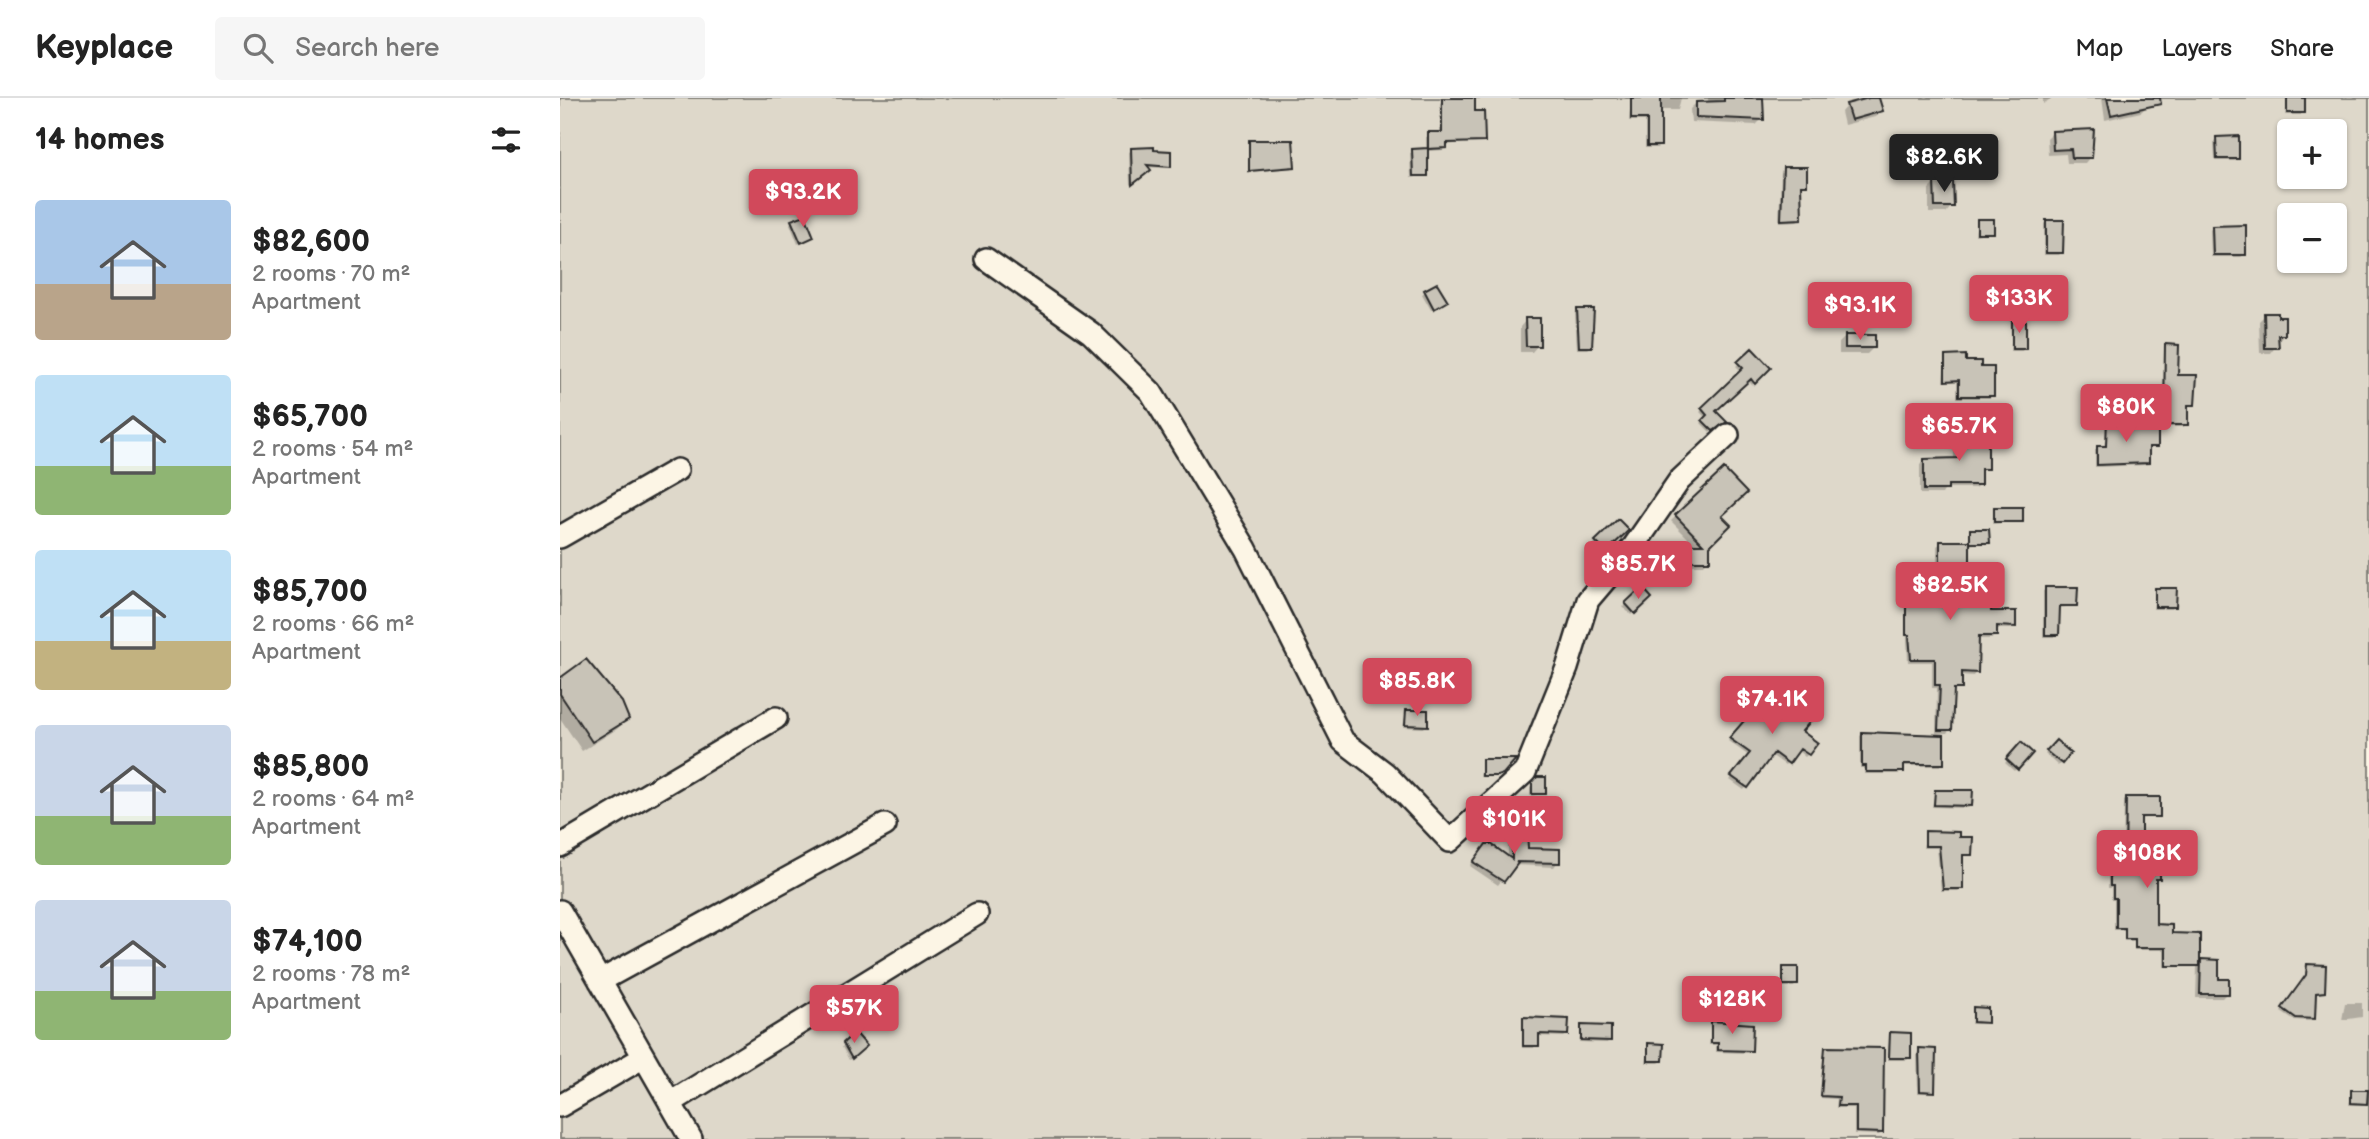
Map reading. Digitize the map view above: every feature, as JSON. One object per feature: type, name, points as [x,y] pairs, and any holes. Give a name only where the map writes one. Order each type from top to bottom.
[{"type":"street","points":[[986,260],[1091,333],[1151,391],[1246,549],[1343,741],[1385,773],[1450,841],[1525,772],[1567,668],[1588,600],[1634,546],[1679,481],[1728,435]]},
{"type":"street","points":[[560,537],[677,470]]},
{"type":"street","points":[[560,846],[776,718]]},
{"type":"street","points":[[600,981],[885,825]]},
{"type":"street","points":[[560,911],[568,943],[600,981],[691,1139]]},
{"type":"street","points":[[670,1103],[976,915]]},
{"type":"street","points":[[560,1105],[644,1057]]},
{"type":"shaded area","points":[[560,98],[2369,98],[2369,1139],[560,1139]]},
{"type":"building","points":[[1442,98],[1475,98],[1475,111],[1484,111],[1485,142],[1447,143],[1447,148],[1428,149],[1428,176],[1413,176],[1412,149],[1428,148],[1428,132],[1442,132]]},
{"type":"building","points":[[1631,98],[1661,98],[1661,146],[1647,146],[1647,119],[1631,119]]},
{"type":"building","points":[[1724,98],[1763,98],[1764,120],[1696,117],[1696,102],[1724,101]]},
{"type":"building","points":[[1879,98],[1883,111],[1851,120],[1846,104]]},
{"type":"building","points":[[2107,98],[2160,98],[2161,104],[2111,115]]},
{"type":"building","points":[[2287,98],[2305,98],[2305,113],[2287,113]]},
{"type":"building","points":[[2094,129],[2092,158],[2072,158],[2071,149],[2053,150],[2052,131]]},
{"type":"building","points":[[2239,136],[2239,159],[2217,159],[2216,137]]},
{"type":"building","points":[[1249,140],[1293,140],[1295,167],[1249,171]]},
{"type":"building","points":[[1154,147],[1154,150],[1171,151],[1171,167],[1147,165],[1151,170],[1132,185],[1131,148]]},
{"type":"building","points":[[1783,167],[1807,167],[1807,185],[1801,185],[1802,219],[1781,220]]},
{"type":"building","points":[[1934,181],[1953,181],[1954,207],[1935,207]]},
{"type":"building","points":[[805,215],[814,237],[801,243],[791,220]]},
{"type":"building","points":[[1977,219],[1994,219],[1994,233],[1977,233]]},
{"type":"building","points":[[2046,220],[2064,220],[2063,253],[2046,253]]},
{"type":"building","points":[[2246,225],[2246,255],[2213,255],[2212,226]]},
{"type":"building","points":[[1437,283],[1448,301],[1434,309],[1424,290]]},
{"type":"building","points":[[1577,309],[1594,309],[1592,347],[1579,347]]},
{"type":"building","points":[[2264,313],[2278,313],[2278,317],[2285,317],[2285,335],[2278,335],[2279,348],[2265,348]]},
{"type":"building","points":[[1525,318],[1540,318],[1540,346],[1526,346]]},
{"type":"building","points":[[2012,321],[2026,321],[2026,349],[2012,349]]},
{"type":"building","points":[[1845,335],[1875,335],[1875,348],[1845,348]]},
{"type":"building","points":[[2165,344],[2179,345],[2178,375],[2197,375],[2195,405],[2188,405],[2188,425],[2164,425]]},
{"type":"building","points":[[1752,348],[1771,368],[1755,384],[1751,379],[1716,411],[1727,422],[1713,431],[1702,420],[1707,415],[1701,408],[1743,368],[1737,362]]},
{"type":"building","points":[[1966,355],[1966,361],[1981,361],[1981,367],[1994,367],[1994,396],[1959,396],[1959,380],[1945,381],[1945,356]]},
{"type":"building","points":[[2107,418],[2128,418],[2128,428],[2158,428],[2158,447],[2149,447],[2149,463],[2097,465],[2097,446],[2106,446]]},
{"type":"building","points":[[1988,430],[1988,469],[1981,469],[1981,485],[1948,485],[1948,490],[1924,490],[1924,459],[1958,458],[1958,431]]},
{"type":"building","points":[[1724,469],[1747,493],[1722,516],[1731,525],[1710,546],[1710,561],[1682,561],[1682,544],[1703,544],[1675,515]]},
{"type":"building","points":[[1994,507],[2023,507],[2023,522],[1994,522]]},
{"type":"building","points":[[1618,519],[1629,530],[1606,552],[1595,541]]},
{"type":"building","points":[[1970,529],[1989,529],[1990,543],[1970,543]]},
{"type":"building","points":[[1940,541],[1970,541],[1970,570],[1976,570],[1975,604],[1991,605],[1991,611],[2016,611],[2016,627],[1997,626],[1997,636],[1979,636],[1978,673],[1962,672],[1962,689],[1954,689],[1952,730],[1938,730],[1940,685],[1935,685],[1935,659],[1911,659],[1909,635],[1906,635],[1906,573],[1940,573]]},
{"type":"building","points":[[1642,587],[1652,598],[1635,614],[1625,603]]},
{"type":"building","points":[[2045,587],[2078,587],[2077,606],[2060,606],[2059,635],[2045,635]]},
{"type":"building","points":[[2155,588],[2177,588],[2176,607],[2155,607]]},
{"type":"building","points":[[586,659],[622,702],[629,719],[592,742],[560,694],[560,678]]},
{"type":"building","points":[[1769,692],[1795,717],[1810,699],[1821,709],[1802,731],[1818,743],[1809,755],[1800,749],[1789,764],[1774,753],[1748,788],[1731,776],[1750,753],[1729,738]]},
{"type":"building","points":[[1406,710],[1428,710],[1428,726],[1405,725]]},
{"type":"building","points":[[1862,732],[1944,735],[1944,764],[1904,764],[1904,772],[1866,772],[1866,766],[1862,766]]},
{"type":"building","points":[[2056,740],[2071,753],[2062,764],[2046,751]]},
{"type":"building","points":[[2021,742],[2033,753],[2018,770],[2006,759]]},
{"type":"building","points":[[1482,759],[1516,759],[1503,774],[1482,776]]},
{"type":"building","points":[[1537,777],[1546,777],[1546,794],[1532,794],[1532,783]]},
{"type":"building","points":[[1935,790],[1973,790],[1972,806],[1934,805]]},
{"type":"building","points":[[2126,797],[2160,797],[2160,817],[2141,817],[2141,849],[2180,849],[2181,864],[2160,864],[2160,879],[2156,879],[2156,924],[2172,925],[2172,933],[2200,934],[2200,966],[2166,966],[2166,948],[2135,948],[2135,939],[2125,939],[2125,928],[2116,928],[2116,898],[2113,898],[2113,886],[2110,886],[2110,863],[2125,863]]},
{"type":"building","points":[[1512,829],[1527,829],[1528,848],[1560,849],[1560,863],[1516,862],[1518,863],[1504,882],[1473,862],[1486,844],[1491,844],[1512,859]]},
{"type":"building","points":[[1925,831],[1959,832],[1959,837],[1973,837],[1972,855],[1963,855],[1963,889],[1943,889],[1939,846],[1925,846]]},
{"type":"building","points":[[2201,959],[2219,960],[2219,979],[2229,979],[2229,994],[2200,994]]},
{"type":"building","points":[[2307,964],[2326,965],[2325,992],[2316,993],[2315,1019],[2296,1018],[2282,1008],[2306,975]]},
{"type":"building","points":[[1783,967],[1798,967],[1798,985],[1783,985]]},
{"type":"building","points":[[1973,1007],[1988,1008],[1988,1023],[1973,1022]]},
{"type":"building","points":[[1523,1017],[1569,1019],[1568,1035],[1539,1034],[1539,1046],[1523,1046]]},
{"type":"building","points":[[1711,1021],[1753,1024],[1752,1051],[1718,1050],[1718,1043],[1711,1043]]},
{"type":"building","points":[[1581,1025],[1611,1026],[1611,1041],[1581,1040]]},
{"type":"building","points":[[855,1032],[867,1046],[852,1059],[843,1043]]},
{"type":"building","points":[[1890,1032],[1911,1033],[1911,1058],[1889,1058]]},
{"type":"building","points":[[1648,1043],[1664,1044],[1663,1061],[1648,1061]]},
{"type":"building","points":[[1825,1047],[1884,1048],[1883,1133],[1856,1132],[1856,1106],[1838,1106],[1839,1097],[1821,1096]]},
{"type":"building","points":[[1919,1048],[1936,1049],[1935,1092],[1920,1091]]},
{"type":"building","points":[[2351,1090],[2368,1090],[2367,1104],[2351,1103]]}]
